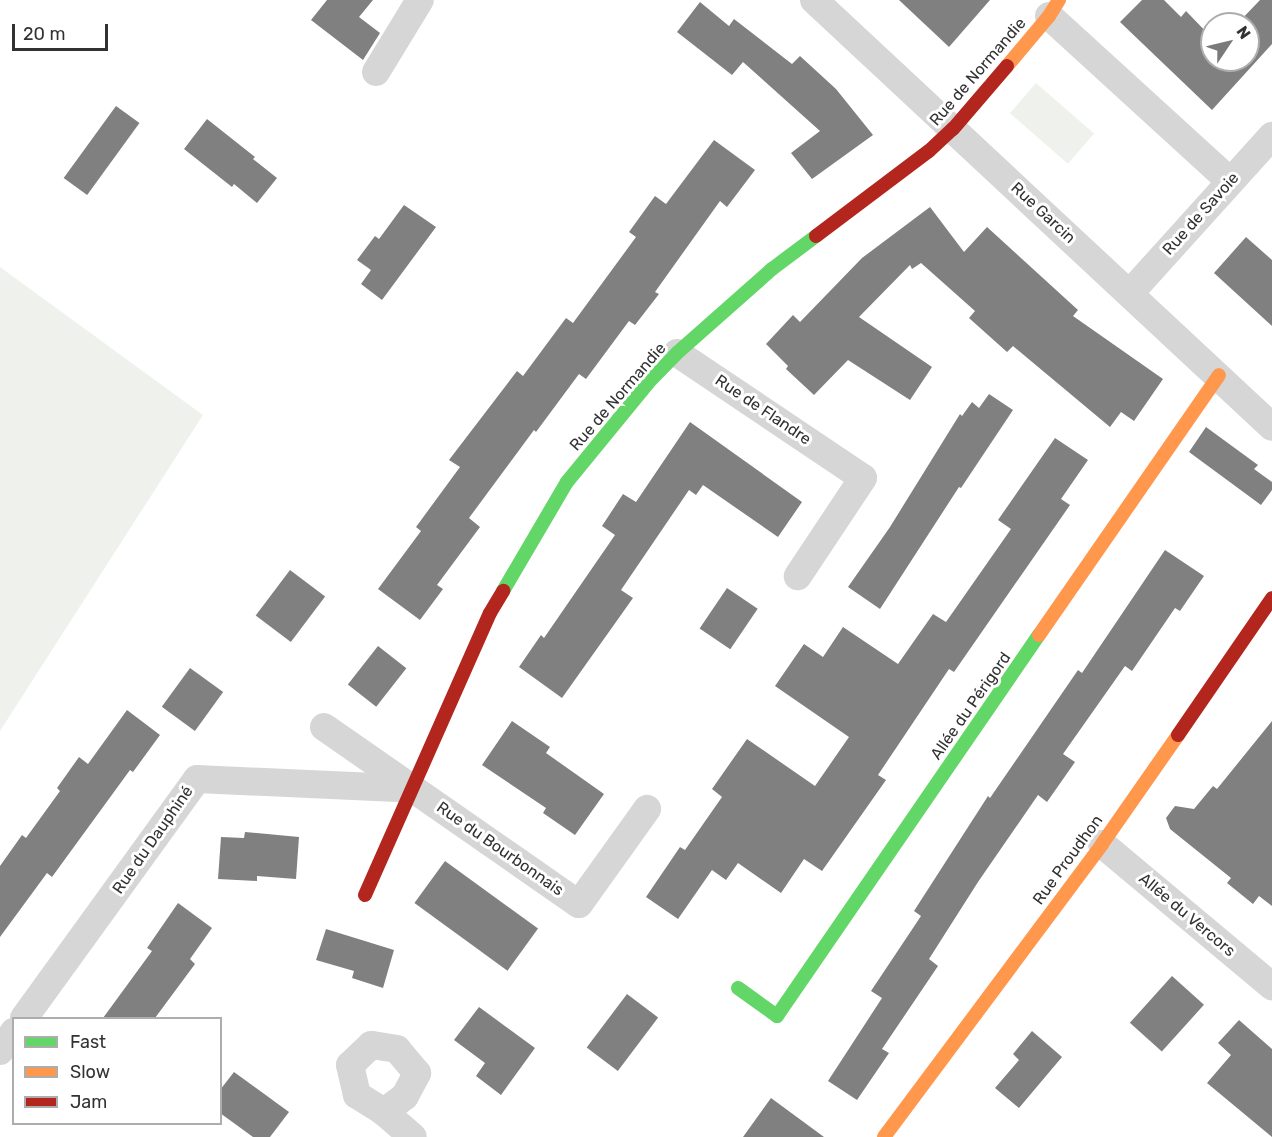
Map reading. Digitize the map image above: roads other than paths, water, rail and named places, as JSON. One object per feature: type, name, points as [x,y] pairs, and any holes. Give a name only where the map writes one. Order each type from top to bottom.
[{"type":"street","points":[[376,72],[420,0]]},
{"type":"street","name":"Rue Garcin","points":[[814,0],[1272,427]]},
{"type":"street","points":[[1054,8],[1230,182]]},
{"type":"street","name":"Rue de Normandie","points":[[365,895],[414,789],[490,613],[567,482],[648,383],[677,352],[772,269],[929,151],[953,129],[1054,8]]},
{"type":"street","name":"Rue de Savoie","points":[[1130,293],[1272,136]]},
{"type":"street","name":"Rue de Flandre","points":[[677,352],[855,460],[863,478],[798,576]]},
{"type":"street","name":"Allée du Périgord","points":[[738,988],[777,1016],[1218,375]]},
{"type":"street","name":"Rue Proudhon","points":[[884,1137],[1102,844],[1272,598]]},
{"type":"street","name":"Rue du Bourbonnais","points":[[324,727],[579,904],[647,809]]},
{"type":"street","name":"Rue du Dauphiné","points":[[25,1017],[197,779],[414,789]]},
{"type":"street","name":"Allée du Vercors","points":[[1102,844],[1272,986]]},
{"type":"street","points":[[0,1051],[12,1035]]},
{"type":"street","points":[[384,1112],[414,1137]]}]
